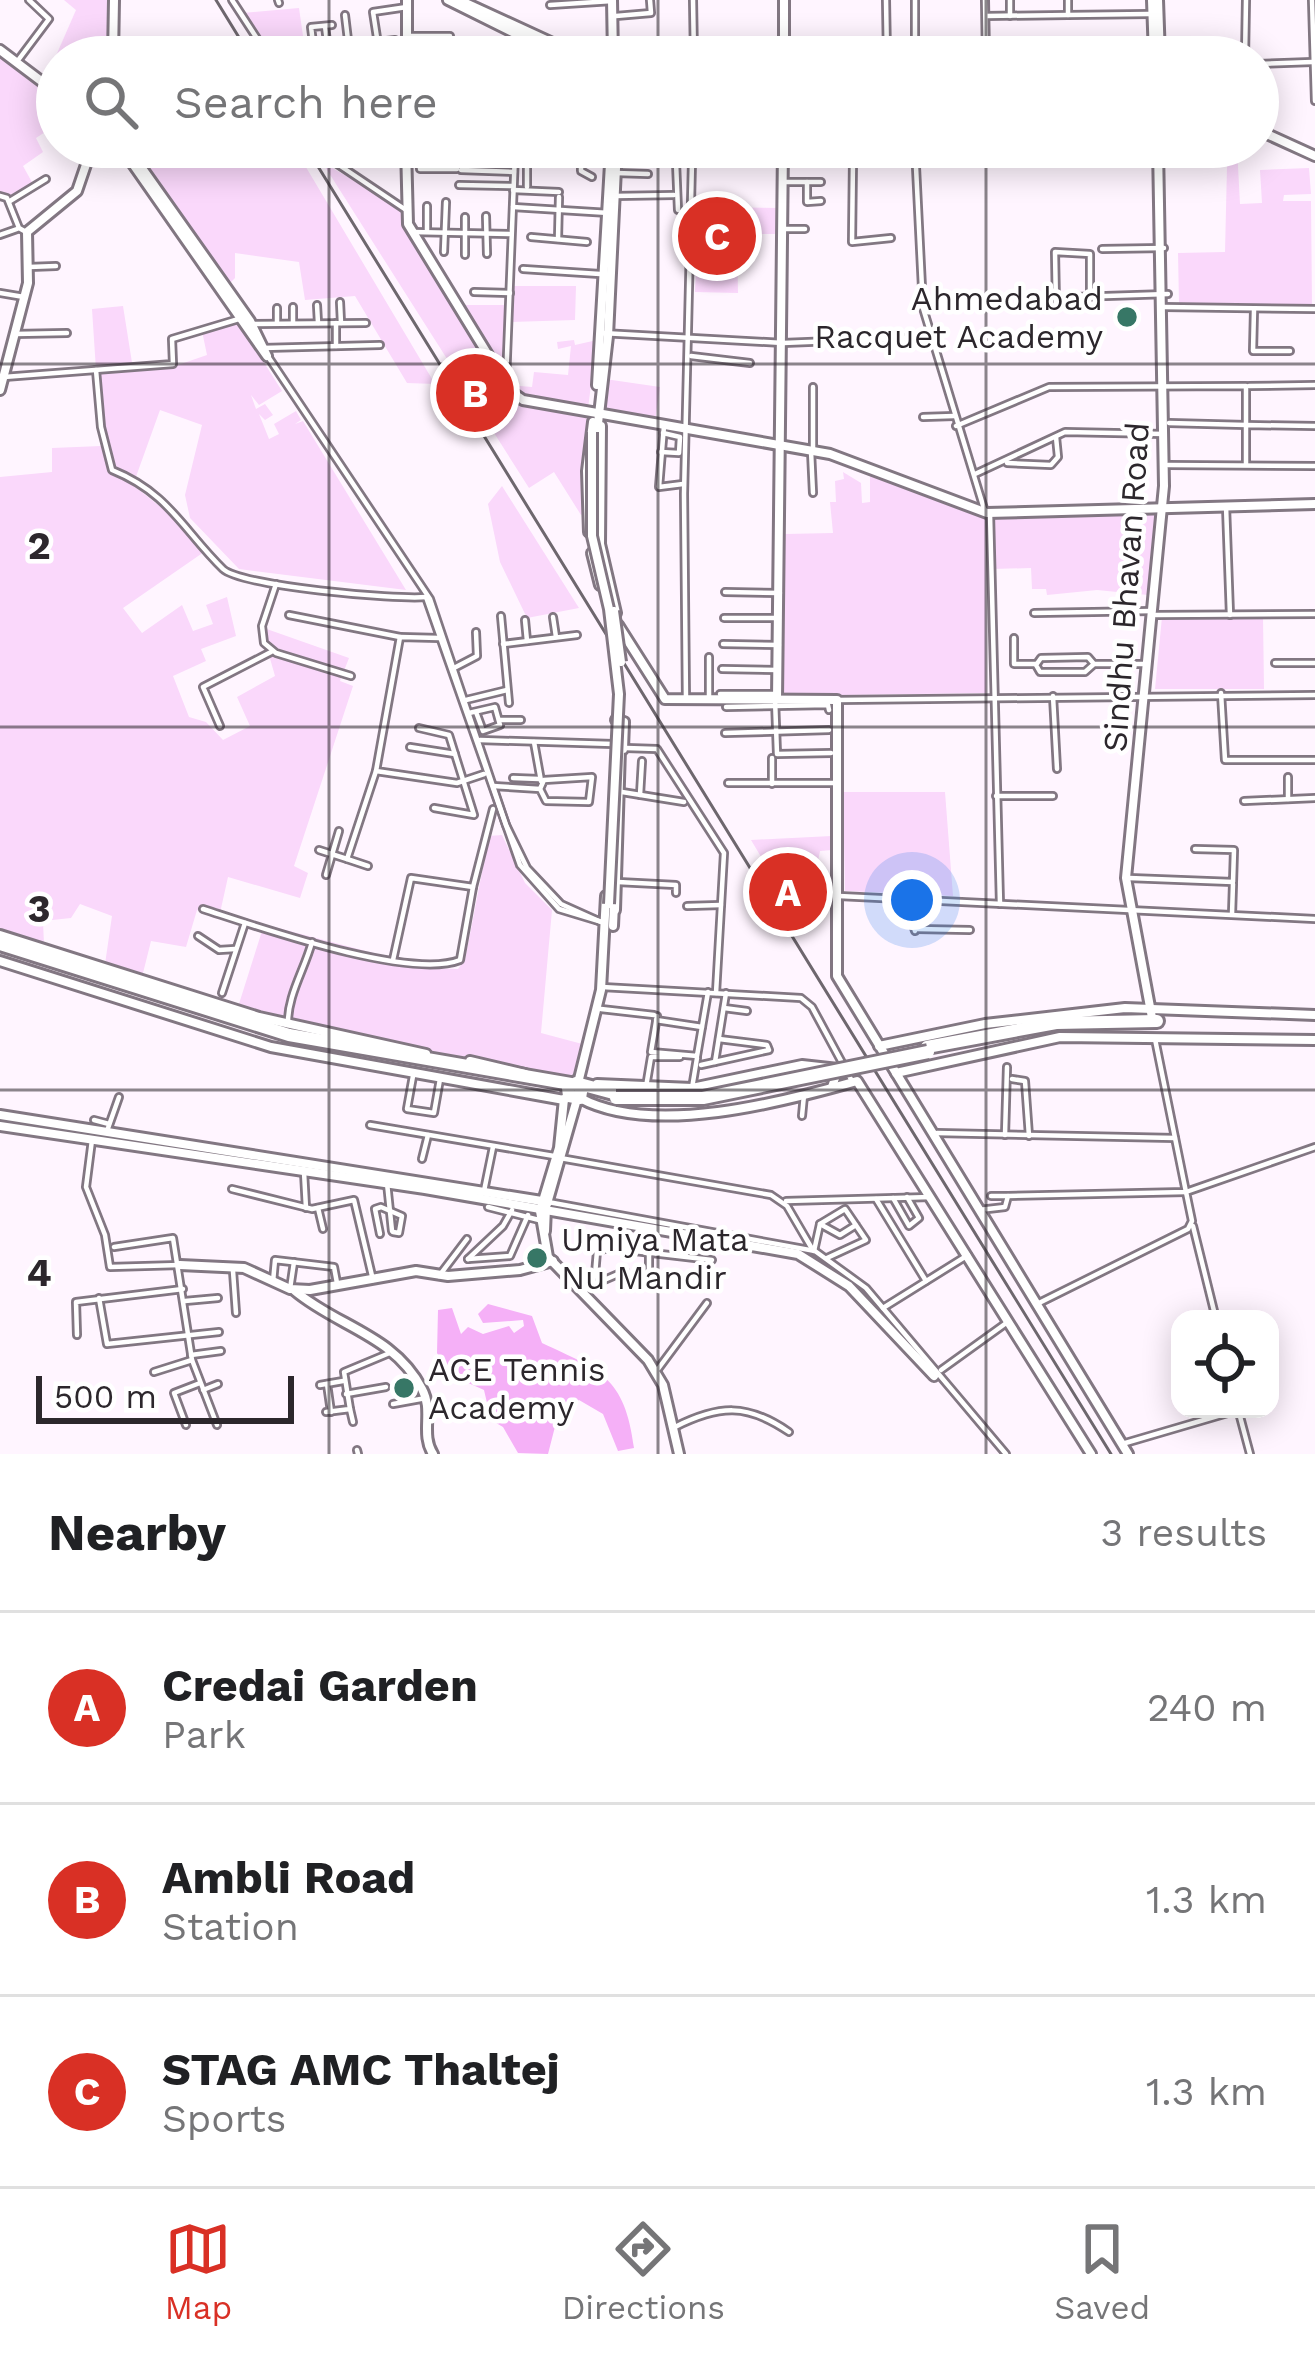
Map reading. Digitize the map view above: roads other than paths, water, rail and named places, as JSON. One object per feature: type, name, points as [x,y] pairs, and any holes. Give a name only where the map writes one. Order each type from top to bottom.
[{"type":"highway","points":[[0,943],[288,1041],[617,1096],[716,1092],[992,1034],[1084,1023],[1155,1022]]},
{"type":"highway","points":[[0,943],[289,1035],[575,1089]]},
{"type":"street","points":[[29,0],[50,20],[37,36]]},
{"type":"street","points":[[113,36],[114,0]]},
{"type":"street","points":[[232,0],[255,36]]},
{"type":"street","points":[[448,0],[523,36]]},
{"type":"street","points":[[459,0],[520,35]]},
{"type":"street","points":[[613,0],[616,36]]},
{"type":"street","points":[[550,4],[613,0]]},
{"type":"street","points":[[613,0],[614,36]]},
{"type":"street","points":[[616,16],[651,13],[650,0]]},
{"type":"street","points":[[693,0],[694,36]]},
{"type":"street","points":[[784,0],[784,36]]},
{"type":"street","points":[[886,0],[887,36]]},
{"type":"street","points":[[915,0],[915,36]]},
{"type":"street","points":[[986,0],[986,36]]},
{"type":"street","points":[[1010,0],[1010,16]]},
{"type":"street","points":[[1068,0],[1068,15]]},
{"type":"street","points":[[1155,0],[1155,36]]},
{"type":"street","points":[[1155,0],[1156,36]]},
{"type":"street","points":[[1245,36],[1246,0]]},
{"type":"street","points":[[1312,0],[1315,101]]},
{"type":"street","points":[[377,36],[373,11],[407,4],[407,36],[450,36]]},
{"type":"street","points":[[986,16],[1152,14]]},
{"type":"street","points":[[345,15],[347,36]]},
{"type":"street","points":[[312,36],[311,27],[346,24]]},
{"type":"street","points":[[328,36],[331,25]]},
{"type":"street","points":[[19,59],[36,38]]},
{"type":"street","points":[[0,48],[36,73]]},
{"type":"street","points":[[0,48],[36,75]]},
{"type":"street","points":[[1279,63],[1314,62]]},
{"type":"street","points":[[1279,142],[1315,158]]},
{"type":"street","points":[[0,235],[23,230],[62,209],[77,191],[85,168]]},
{"type":"street","points":[[140,168],[307,409],[426,597],[463,700],[483,731],[500,725],[495,707],[472,713]]},
{"type":"street","points":[[343,168],[406,210]]},
{"type":"street","points":[[406,168],[406,210],[413,232],[506,383],[523,400],[596,421],[688,430],[812,451],[987,513],[1315,504]]},
{"type":"street","points":[[420,168],[514,172]]},
{"type":"street","points":[[506,383],[514,168]]},
{"type":"street","points":[[526,187],[527,168]]},
{"type":"street","points":[[581,168],[592,177]]},
{"type":"street","points":[[608,920],[624,688],[617,620],[596,539],[596,421],[613,168]]},
{"type":"street","points":[[611,213],[616,168]]},
{"type":"street","points":[[676,168],[678,210]]},
{"type":"street","points":[[686,700],[692,168]]},
{"type":"street","points":[[772,784],[784,447],[783,168]]},
{"type":"street","points":[[854,168],[852,242],[891,238]]},
{"type":"street","points":[[916,168],[919,285],[953,416],[987,513],[1000,904]]},
{"type":"street","name":"Sindhu Bhavan Road","points":[[1162,168],[1166,294]]},
{"type":"street","name":"Sindhu Bhavan Road","points":[[1162,168],[1164,505]]},
{"type":"street","points":[[616,173],[648,174]]},
{"type":"street","points":[[9,201],[46,179]]},
{"type":"street","points":[[783,182],[821,182]]},
{"type":"street","points":[[807,182],[807,202],[821,201]]},
{"type":"street","points":[[459,185],[559,195],[558,239]]},
{"type":"street","points":[[615,196],[674,195]]},
{"type":"street","points":[[0,196],[9,201],[23,230],[29,267],[0,390]]},
{"type":"street","points":[[444,252],[446,202]]},
{"type":"street","points":[[427,206],[427,232]]},
{"type":"street","points":[[513,207],[611,213]]},
{"type":"street","points":[[486,216],[487,254]]},
{"type":"street","points":[[465,217],[465,255]]},
{"type":"street","points":[[783,229],[805,229]]},
{"type":"street","points":[[413,232],[512,234]]},
{"type":"street","points":[[531,237],[587,242]]},
{"type":"street","points":[[1102,249],[1164,248]]},
{"type":"street","points":[[1090,297],[1090,254],[1055,252],[1056,304],[1090,297],[1166,294]]},
{"type":"street","points":[[29,267],[56,266]]},
{"type":"street","points":[[523,269],[608,274]]},
{"type":"street","points":[[0,291],[24,297]]},
{"type":"street","points":[[474,292],[510,293]]},
{"type":"street","points":[[336,346],[340,302]]},
{"type":"street","points":[[317,305],[318,323]]},
{"type":"street","points":[[292,307],[293,323]]},
{"type":"street","points":[[1166,307],[1315,309]]},
{"type":"street","points":[[277,308],[278,323]]},
{"type":"street","points":[[1254,308],[1253,351],[1291,351]]},
{"type":"street","points":[[3,372],[173,364],[172,339],[247,321],[366,323]]},
{"type":"street","points":[[15,334],[67,333]]},
{"type":"street","points":[[605,333],[783,343],[933,337]]},
{"type":"street","points":[[265,352],[380,346]]},
{"type":"street","points":[[691,356],[750,363]]},
{"type":"street","points":[[96,370],[101,427],[112,470],[139,481],[173,510],[232,575],[276,584],[426,597]]},
{"type":"street","points":[[956,426],[1049,387],[1315,385]]},
{"type":"street","points":[[1246,386],[1246,464]]},
{"type":"street","points":[[813,387],[813,493]]},
{"type":"street","points":[[922,417],[953,416]]},
{"type":"street","points":[[596,421],[599,544],[616,620],[665,699],[1315,695]]},
{"type":"street","points":[[974,475],[1056,436],[1246,425],[1315,426]]},
{"type":"street","points":[[662,452],[684,454],[682,486],[660,488],[663,429]]},
{"type":"street","points":[[663,429],[680,436],[679,453]]},
{"type":"street","name":"Sindhu Bhavan Road","points":[[1155,1022],[1129,878],[1168,465],[1166,429]]},
{"type":"street","points":[[1001,462],[1051,465],[1058,457],[1056,436]]},
{"type":"street","points":[[1168,465],[1315,466]]},
{"type":"street","points":[[1226,505],[1230,615]]},
{"type":"street","points":[[276,584],[262,635],[273,651],[351,676]]},
{"type":"street","points":[[725,592],[780,593]]},
{"type":"street","points":[[426,597],[493,786],[504,832],[539,891],[567,914],[608,920]]},
{"type":"street","points":[[1034,613],[1315,614]]},
{"type":"street","name":"Sindhu Bhavan Road","points":[[1146,695],[1153,614]]},
{"type":"street","points":[[289,615],[400,638],[439,638]]},
{"type":"street","points":[[501,616],[508,703]]},
{"type":"street","points":[[554,617],[556,638]]},
{"type":"street","points":[[724,618],[779,618]]},
{"type":"street","points":[[525,620],[527,641]]},
{"type":"street","points":[[454,668],[477,656],[476,632]]},
{"type":"street","points":[[503,644],[577,634]]},
{"type":"street","points":[[347,859],[376,771],[400,638]]},
{"type":"street","points":[[1014,638],[1015,673]]},
{"type":"street","points":[[723,644],[778,645]]},
{"type":"street","points":[[220,727],[203,687],[273,651]]},
{"type":"street","points":[[709,657],[709,700]]},
{"type":"street","points":[[1036,664],[1041,658],[1088,657],[1094,664],[1147,664]]},
{"type":"street","points":[[1275,663],[1315,663]]},
{"type":"street","points":[[1014,664],[1036,664]]},
{"type":"street","points":[[1036,664],[1042,672],[1088,672],[1094,664]]},
{"type":"street","points":[[722,669],[778,670]]},
{"type":"street","points":[[463,700],[507,690]]},
{"type":"street","points":[[720,694],[828,705],[829,710]]},
{"type":"street","points":[[1221,694],[1225,760],[1315,760]]},
{"type":"street","points":[[1053,696],[1057,770]]},
{"type":"street","points":[[726,707],[776,700]]},
{"type":"street","points":[[837,700],[837,976],[1128,1454]]},
{"type":"street","points":[[472,713],[484,774],[538,885],[561,904],[608,920]]},
{"type":"street","points":[[500,720],[521,720]]},
{"type":"street","points":[[608,920],[618,882],[622,792],[614,722]]},
{"type":"street","points":[[419,728],[449,735],[474,815],[434,808]]},
{"type":"street","points":[[725,733],[829,730]]},
{"type":"street","points":[[477,740],[657,749],[724,853],[712,992],[698,1056],[651,1052],[656,1017]]},
{"type":"street","points":[[493,786],[540,783],[591,776],[591,800],[547,801],[540,783],[534,742]]},
{"type":"street","points":[[410,747],[455,754]]},
{"type":"street","points":[[575,1089],[602,1009],[618,748]]},
{"type":"street","points":[[773,756],[831,753]]},
{"type":"street","points":[[640,795],[642,761]]},
{"type":"street","points":[[376,771],[463,782],[484,774]]},
{"type":"street","points":[[513,778],[540,783]]},
{"type":"street","points":[[1288,778],[1288,799]]},
{"type":"street","points":[[728,784],[838,783]]},
{"type":"street","points":[[622,792],[684,802]]},
{"type":"street","points":[[996,796],[1053,796]]},
{"type":"street","points":[[1244,800],[1315,798]]},
{"type":"street","points":[[203,909],[312,942],[393,960],[436,968],[460,960],[473,887],[497,805]]},
{"type":"street","points":[[326,875],[339,831]]},
{"type":"street","points":[[487,834],[504,832]]},
{"type":"street","points":[[1195,849],[1234,850],[1232,914]]},
{"type":"street","points":[[319,850],[368,866]]},
{"type":"street","points":[[393,960],[411,878],[473,887]]},
{"type":"street","points":[[1129,878],[1233,882]]},
{"type":"street","points":[[618,882],[676,885],[676,893]]},
{"type":"street","points":[[839,896],[1315,919]]},
{"type":"street","points":[[916,900],[915,927],[970,930]]},
{"type":"street","points":[[686,905],[721,905]]},
{"type":"street","points":[[220,999],[244,922]]},
{"type":"street","points":[[198,936],[219,950],[235,950]]},
{"type":"street","points":[[288,1025],[288,999],[300,984],[312,942]]},
{"type":"street","points":[[0,943],[220,999],[288,1025],[515,1068],[529,1078]]},
{"type":"street","points":[[0,961],[271,1047],[413,1075],[575,1089],[692,1088],[814,1064],[838,1069],[838,1080],[830,1089]]},
{"type":"street","points":[[604,987],[807,1000],[1091,1454]]},
{"type":"street","points":[[604,987],[543,1209],[553,1261],[613,1319],[663,1385],[682,1454]]},
{"type":"street","points":[[716,1062],[726,993]]},
{"type":"street","points":[[724,1008],[747,1011]]},
{"type":"street","points":[[602,1009],[702,1027]]},
{"type":"street","points":[[879,1046],[1058,1014],[1315,1040]]},
{"type":"street","points":[[896,1073],[1060,1037],[1155,1022],[1315,1015]]},
{"type":"street","points":[[1155,1022],[1192,1224],[1214,1310]]},
{"type":"street","points":[[701,1065],[769,1051],[767,1045],[719,1039]]},
{"type":"street","points":[[646,1087],[651,1057],[697,1058],[692,1088]]},
{"type":"street","points":[[1005,1135],[1007,1066]]},
{"type":"street","points":[[413,1075],[407,1109],[420,1112],[434,1113],[440,1079]]},
{"type":"street","points":[[1012,1079],[1025,1081],[1030,1092],[1029,1136]]},
{"type":"street","points":[[575,1089],[614,1110],[667,1114],[733,1109],[855,1082]]},
{"type":"street","points":[[802,1116],[804,1095]]},
{"type":"street","points":[[108,1128],[119,1097]]},
{"type":"street","points":[[0,1115],[108,1128],[484,1191],[543,1209],[813,1250],[855,1276],[1006,1454]]},
{"type":"street","points":[[94,1120],[108,1128]]},
{"type":"street","points":[[370,1125],[782,1201],[931,1197]]},
{"type":"street","points":[[0,1126],[387,1183],[798,1254],[849,1286],[937,1373]]},
{"type":"street","points":[[931,1133],[1175,1138]]},
{"type":"street","points":[[422,1159],[428,1135]]},
{"type":"street","points":[[92,1141],[86,1186],[110,1267],[233,1268],[292,1289],[310,1290],[416,1271],[439,1276],[553,1261],[634,1334],[658,1369],[677,1432],[670,1454]]},
{"type":"street","points":[[484,1191],[493,1147]]},
{"type":"street","points":[[991,1196],[1186,1192],[1315,1147]]},
{"type":"street","points":[[304,1171],[306,1208]]},
{"type":"street","points":[[380,1234],[375,1209],[388,1211],[387,1183]]},
{"type":"street","points":[[232,1190],[306,1208],[354,1200],[373,1280]]},
{"type":"street","points":[[977,1210],[1005,1207],[1007,1196]]},
{"type":"street","points":[[893,1198],[909,1226],[920,1218],[907,1197]]},
{"type":"street","points":[[875,1198],[926,1281]]},
{"type":"street","points":[[782,1201],[813,1250]]},
{"type":"street","points":[[318,1208],[323,1229]]},
{"type":"street","points":[[492,1210],[529,1214],[543,1209]]},
{"type":"street","points":[[813,1250],[820,1224],[845,1209],[866,1240],[826,1258]]},
{"type":"street","points":[[512,1210],[503,1226],[468,1259],[510,1256],[529,1214]]},
{"type":"street","points":[[820,1224],[840,1235],[856,1226]]},
{"type":"street","points":[[1037,1304],[1192,1224]]},
{"type":"street","points":[[113,1246],[172,1237],[192,1358],[217,1425]]},
{"type":"street","points":[[439,1276],[466,1239]]},
{"type":"street","points":[[585,1289],[595,1275],[597,1251],[649,1251],[712,1260]]},
{"type":"street","points":[[649,1251],[650,1284]]},
{"type":"street","points":[[883,1308],[968,1255]]},
{"type":"street","points":[[273,1282],[273,1260],[337,1269],[336,1288]]},
{"type":"street","points":[[292,1289],[294,1262]]},
{"type":"street","points":[[233,1268],[236,1313]]},
{"type":"street","points":[[585,1289],[625,1271]]},
{"type":"street","points":[[77,1335],[74,1303],[183,1289]]},
{"type":"street","points":[[292,1289],[366,1330],[392,1352],[426,1398],[425,1435],[433,1454]]},
{"type":"street","points":[[310,1290],[310,1303]]},
{"type":"street","points":[[99,1298],[107,1345],[220,1332]]},
{"type":"street","points":[[184,1301],[218,1298]]},
{"type":"street","points":[[658,1369],[707,1303]]},
{"type":"street","points":[[937,1373],[1009,1321]]},
{"type":"street","points":[[154,1372],[221,1351]]},
{"type":"street","points":[[353,1422],[344,1372],[392,1352]]},
{"type":"street","points":[[343,1381],[323,1384],[329,1412],[350,1409]]},
{"type":"street","points":[[186,1425],[175,1392],[218,1384]]},
{"type":"street","points":[[346,1394],[386,1387]]},
{"type":"street","points":[[393,1404],[426,1398]]},
{"type":"street","points":[[677,1432],[733,1408],[761,1414],[789,1432]]},
{"type":"street","points":[[1122,1444],[1208,1418]]},
{"type":"street","points":[[1240,1418],[1250,1454]]},
{"type":"railway","points":[[216,0],[238,36]]},
{"type":"railway","points":[[319,168],[1111,1454]]},
{"type":"place","name":"STAG AMC Thaltej","points":[[717,236]]},
{"type":"place","name":"Ahmedabad Racquet Academy","points":[[1127,317]]},
{"type":"place","name":"Ambli Road","points":[[475,393]]},
{"type":"place","name":"Credai Garden","points":[[788,892]]},
{"type":"place","name":"Umiya Mata Nu Mandir","points":[[537,1258]]},
{"type":"place","name":"ACE Tennis Academy","points":[[404,1388]]}]
